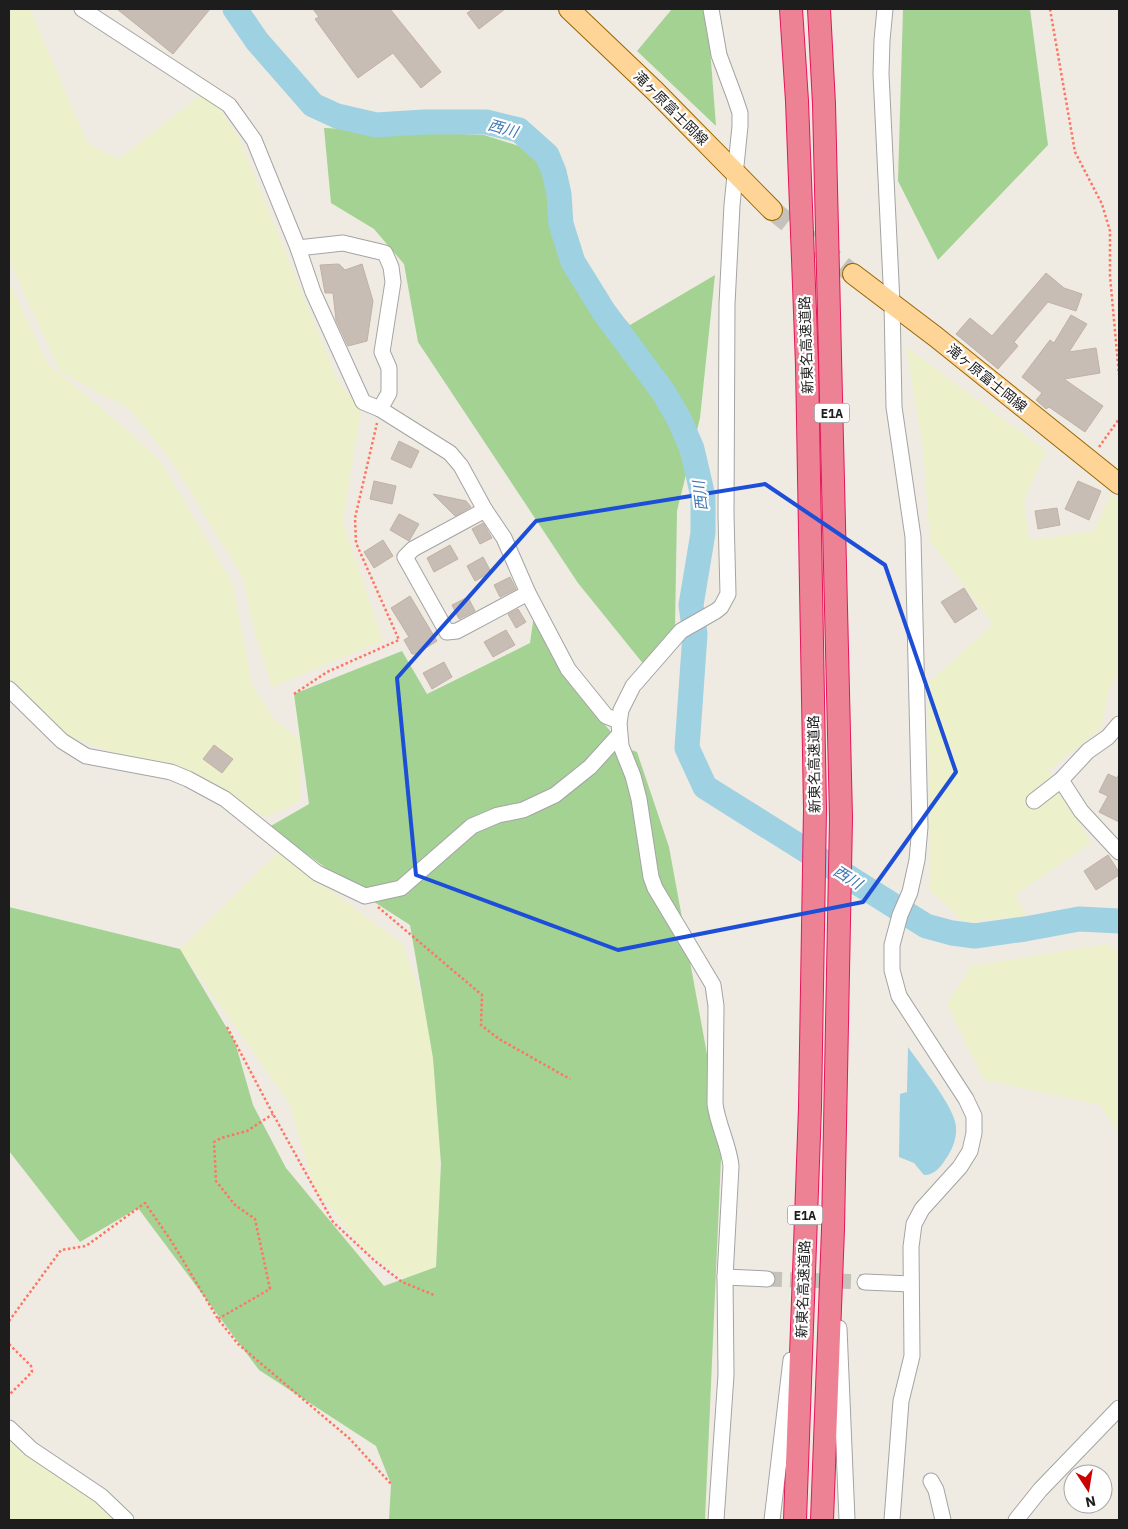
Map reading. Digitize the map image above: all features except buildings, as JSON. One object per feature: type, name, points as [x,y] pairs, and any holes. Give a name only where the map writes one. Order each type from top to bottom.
[{"type":"highway","name":"新東名高速道路","points":[[791,9],[807,365],[815,809],[810,1107],[795,1520]]},
{"type":"highway","name":"新東名高速道路","points":[[819,9],[824,104],[841,818],[833,1229],[822,1520]]},
{"type":"main road","name":"滝ヶ原富士岡線","points":[[569,9],[655,91],[772,210]]},
{"type":"main road","name":"滝ヶ原富士岡線","points":[[854,274],[1119,484]]},
{"type":"street","points":[[82,9],[229,105],[254,140],[298,248],[313,292],[363,402],[380,409],[450,454],[461,466],[485,510],[504,538],[528,593],[568,669],[606,716],[619,728]]},
{"type":"street","points":[[711,9],[719,55],[740,113],[728,304],[726,515],[728,594],[721,607],[680,631],[633,686],[623,704],[619,728],[621,746],[637,788],[648,865],[655,888],[710,977],[716,995],[715,1104],[718,1124],[730,1154],[731,1166],[726,1277],[726,1375],[716,1520]]},
{"type":"street","points":[[885,9],[881,74],[892,303],[894,407],[913,537],[920,827],[917,860],[910,892],[900,915],[892,945],[892,970],[899,996],[966,1099],[974,1116],[974,1133],[970,1151],[960,1167],[922,1209],[914,1224],[911,1247],[912,1356],[901,1402],[892,1520]]},
{"type":"street","points":[[298,248],[343,242],[385,253],[391,267],[393,282],[382,352],[389,368],[389,393],[380,409]]},
{"type":"street","points":[[485,510],[413,549],[404,556],[447,632],[457,631],[528,593]]},
{"type":"street","points":[[9,689],[62,741],[86,756],[172,772],[188,779],[225,799],[318,873],[365,896],[401,888],[472,826],[498,815],[523,810],[555,795],[590,767],[619,728]]},
{"type":"street","points":[[1034,801],[1061,780],[1088,751],[1108,737],[1119,724]]},
{"type":"street","points":[[1061,780],[1081,811],[1119,852]]},
{"type":"street","points":[[833,1229],[847,1520]]},
{"type":"street","points":[[772,1520],[804,1262]]},
{"type":"street","points":[[726,1277],[767,1279]]},
{"type":"street","points":[[865,1282],[911,1284]]},
{"type":"street","points":[[1016,1520],[1040,1490],[1119,1408]]},
{"type":"street","points":[[9,1428],[31,1449],[101,1496],[126,1520]]},
{"type":"street","points":[[931,1480],[936,1490],[943,1520]]},
{"type":"path","points":[[1050,9],[1075,152],[1102,204],[1110,231],[1110,276],[1119,375]]},
{"type":"path","points":[[294,694],[327,672],[399,640],[356,543],[355,518],[380,409]]},
{"type":"path","points":[[1089,460],[1119,419]]},
{"type":"path","points":[[365,896],[482,995],[481,1025],[499,1039],[570,1079]]},
{"type":"path","points":[[227,1027],[333,1222],[375,1261],[402,1282],[434,1294]]},
{"type":"path","points":[[218,1319],[270,1289],[255,1219],[235,1205],[216,1182],[214,1142],[221,1138],[247,1131],[273,1114]]},
{"type":"path","points":[[9,1321],[61,1250],[86,1246],[145,1203],[172,1242],[218,1319],[238,1344],[350,1439],[391,1484]]},
{"type":"path","points":[[9,1344],[31,1366],[32,1372],[9,1395]]},
{"type":"highlighted area","points":[[765,484],[885,565],[956,772],[863,902],[618,950],[416,875],[397,678],[536,521]]},
{"type":"green space","points":[[9,9],[30,9],[88,144],[119,159],[207,90],[239,138],[338,381],[361,410],[343,522],[383,641],[272,687],[255,633],[242,576],[171,460],[129,409],[60,372],[9,260]]},
{"type":"green space","points":[[672,9],[707,9],[716,126],[637,51]]},
{"type":"green space","points":[[903,9],[1030,9],[1048,145],[938,260],[898,181]]},
{"type":"green space","points":[[324,128],[484,135],[547,155],[573,261],[630,325],[715,275],[700,418],[677,511],[675,628],[645,666],[578,583],[418,342],[404,264],[374,229],[331,203]]},
{"type":"green space","points":[[9,281],[48,364],[119,423],[161,462],[233,584],[252,685],[274,719],[301,741],[300,801],[267,817],[179,776],[63,734],[9,678]]},
{"type":"green space","points":[[906,347],[1046,451],[1024,500],[1029,540],[1094,531],[1110,494],[1119,502],[1119,672],[1110,688],[1101,728],[1049,770],[1091,843],[1015,895],[1027,916],[964,922],[930,890],[928,683],[993,624],[930,541],[923,448]]},
{"type":"green space","points":[[535,608],[604,724],[626,748],[637,752],[669,847],[722,1136],[705,1520],[389,1520],[391,1484],[376,1446],[259,1370],[138,1208],[80,1242],[9,1151],[9,907],[180,949],[235,1042],[253,1105],[286,1168],[384,1286],[436,1267],[441,1164],[433,1058],[410,925],[365,896],[269,827],[309,804],[294,694],[402,651],[427,694],[530,643]]},
{"type":"green space","points":[[284,847],[333,892],[402,944],[443,1054],[437,1267],[415,1287],[362,1248],[314,1187],[289,1103],[180,949]]},
{"type":"green space","points":[[1107,944],[1119,951],[1119,1134],[1100,1105],[984,1080],[947,1004],[971,966]]},
{"type":"green space","points":[[9,1427],[123,1520],[9,1520]]},
{"type":"water","points":[[908,1047],[944,1098],[956,1127],[955,1140],[948,1156],[941,1166],[928,1175],[924,1175],[914,1163],[899,1157],[900,1094],[907,1092]]},
{"type":"waterway","name":"西川","points":[[235,9],[257,41],[313,105],[337,116],[376,125],[424,122],[486,122],[519,130],[547,155],[554,172],[559,194],[561,224],[573,262],[604,312],[664,393],[680,421],[692,449],[703,496],[703,533],[691,605],[695,634],[687,748],[705,787],[926,926],[952,933],[975,936],[1079,919],[1119,921]]},
{"type":"tunnel","points":[[772,210],[853,274]]},
{"type":"tunnel","points":[[767,1279],[865,1282]]}]
